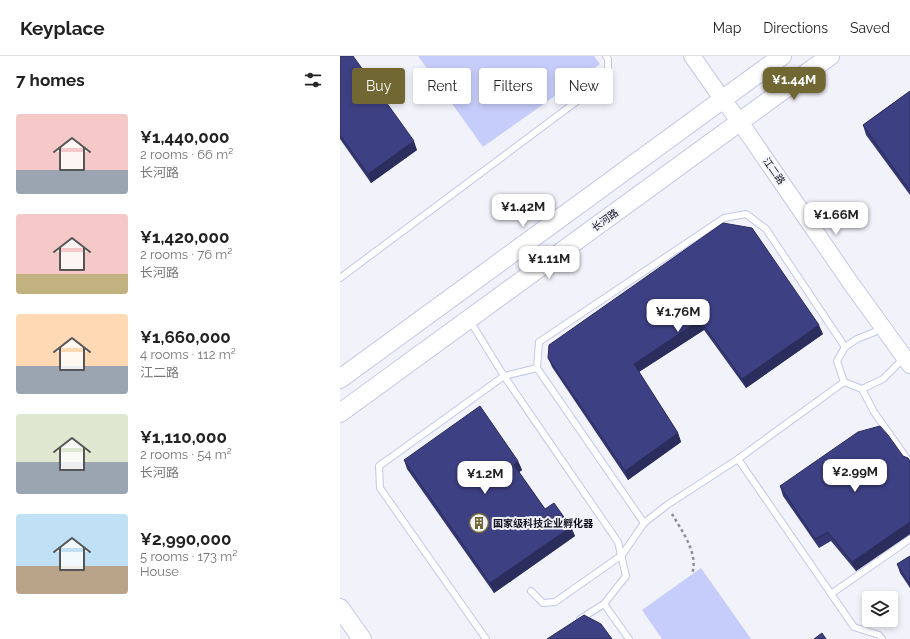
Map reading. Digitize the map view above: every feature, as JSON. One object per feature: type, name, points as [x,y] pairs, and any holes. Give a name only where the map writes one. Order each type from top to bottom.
[{"type":"main road","points":[[340,379],[782,56]]},
{"type":"main road","name":"长河路","points":[[340,413],[830,56]]},
{"type":"main road","points":[[340,608],[362,639]]},
{"type":"street","name":"江二路","points":[[692,56],[740,122],[907,361]]},
{"type":"lane","points":[[340,278],[608,78],[608,59],[606,56]]},
{"type":"lane","points":[[644,522],[537,368],[539,342],[724,218],[746,214],[766,229],[845,347]]},
{"type":"lane","points":[[469,319],[504,376],[618,542],[626,576],[604,604],[573,623]]},
{"type":"lane","points":[[884,328],[857,339],[845,347],[836,361],[844,382],[862,390],[874,412],[910,463]]},
{"type":"lane","points":[[862,390],[883,379],[907,361]]},
{"type":"lane","points":[[486,639],[380,488],[379,466],[504,376],[537,368]]},
{"type":"lane","points":[[532,591],[543,603],[556,602],[622,555],[644,522],[667,504],[738,458],[844,382]]},
{"type":"lane","points":[[738,458],[854,627],[879,635],[882,639]]},
{"type":"lane","points":[[831,594],[910,539]]},
{"type":"lane","points":[[604,604],[629,639]]},
{"type":"path","points":[[667,504],[688,542],[695,566],[692,574]]},
{"type":"shaded area","points":[[418,56],[594,56],[600,64],[594,68],[555,68],[555,96],[547,102],[547,68],[479,68],[479,104],[544,104],[483,147],[452,104],[471,104],[471,68],[427,68]]},
{"type":"shaded area","points":[[701,568],[751,639],[662,639],[642,610]]},
{"type":"building","points":[[340,56],[353,56],[362,68],[352,68],[352,104],[387,104],[414,141],[368,174],[340,135]]},
{"type":"building","points":[[910,91],[910,191],[863,125]]},
{"type":"building","points":[[723,223],[752,228],[819,325],[742,379],[700,320],[634,364],[678,433],[625,471],[548,358],[549,345]]},
{"type":"building","points":[[480,406],[518,461],[514,465],[545,509],[554,503],[571,527],[490,583],[404,460]]},
{"type":"building","points":[[880,426],[903,456],[908,458],[910,461],[910,522],[852,562],[828,532],[815,539],[780,486],[858,432]]},
{"type":"building","points":[[910,556],[910,584],[897,564]]},
{"type":"building","points":[[584,615],[601,624],[612,639],[547,639]]},
{"type":"building","points":[[822,633],[826,639],[814,639]]},
{"type":"place","name":"国家级科技企业孵化器","points":[[479,523]]}]
